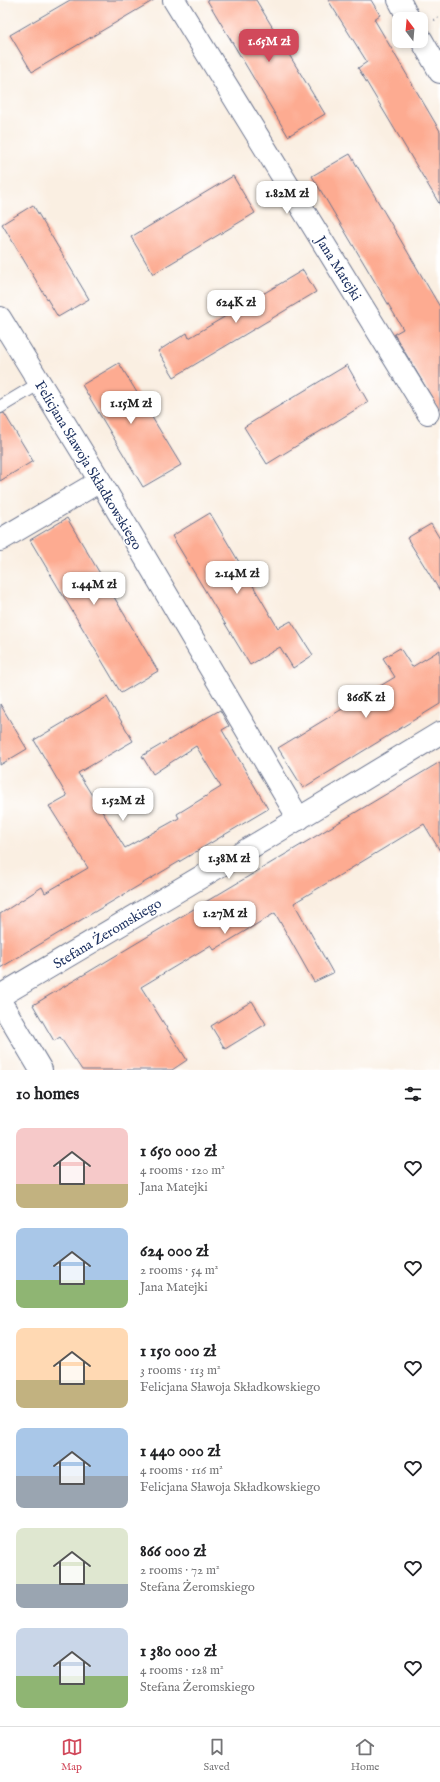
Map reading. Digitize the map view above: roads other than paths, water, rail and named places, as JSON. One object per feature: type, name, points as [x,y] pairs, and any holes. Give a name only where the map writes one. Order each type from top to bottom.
[{"type":"street","name":"Jana Matejki","points":[[174,0],[428,413]]},
{"type":"street","points":[[398,0],[405,12]]},
{"type":"street","points":[[426,48],[440,72]]},
{"type":"street","name":"Felicjana Sławoja Składkowskiego","points":[[0,318],[100,481],[299,819]]},
{"type":"street","points":[[0,540],[100,481]]},
{"type":"street","name":"Stefana Żeromskiego","points":[[0,996],[299,819],[440,733]]},
{"type":"street","points":[[0,1001],[41,1070]]},
{"type":"lane","points":[[0,407],[40,383]]}]
